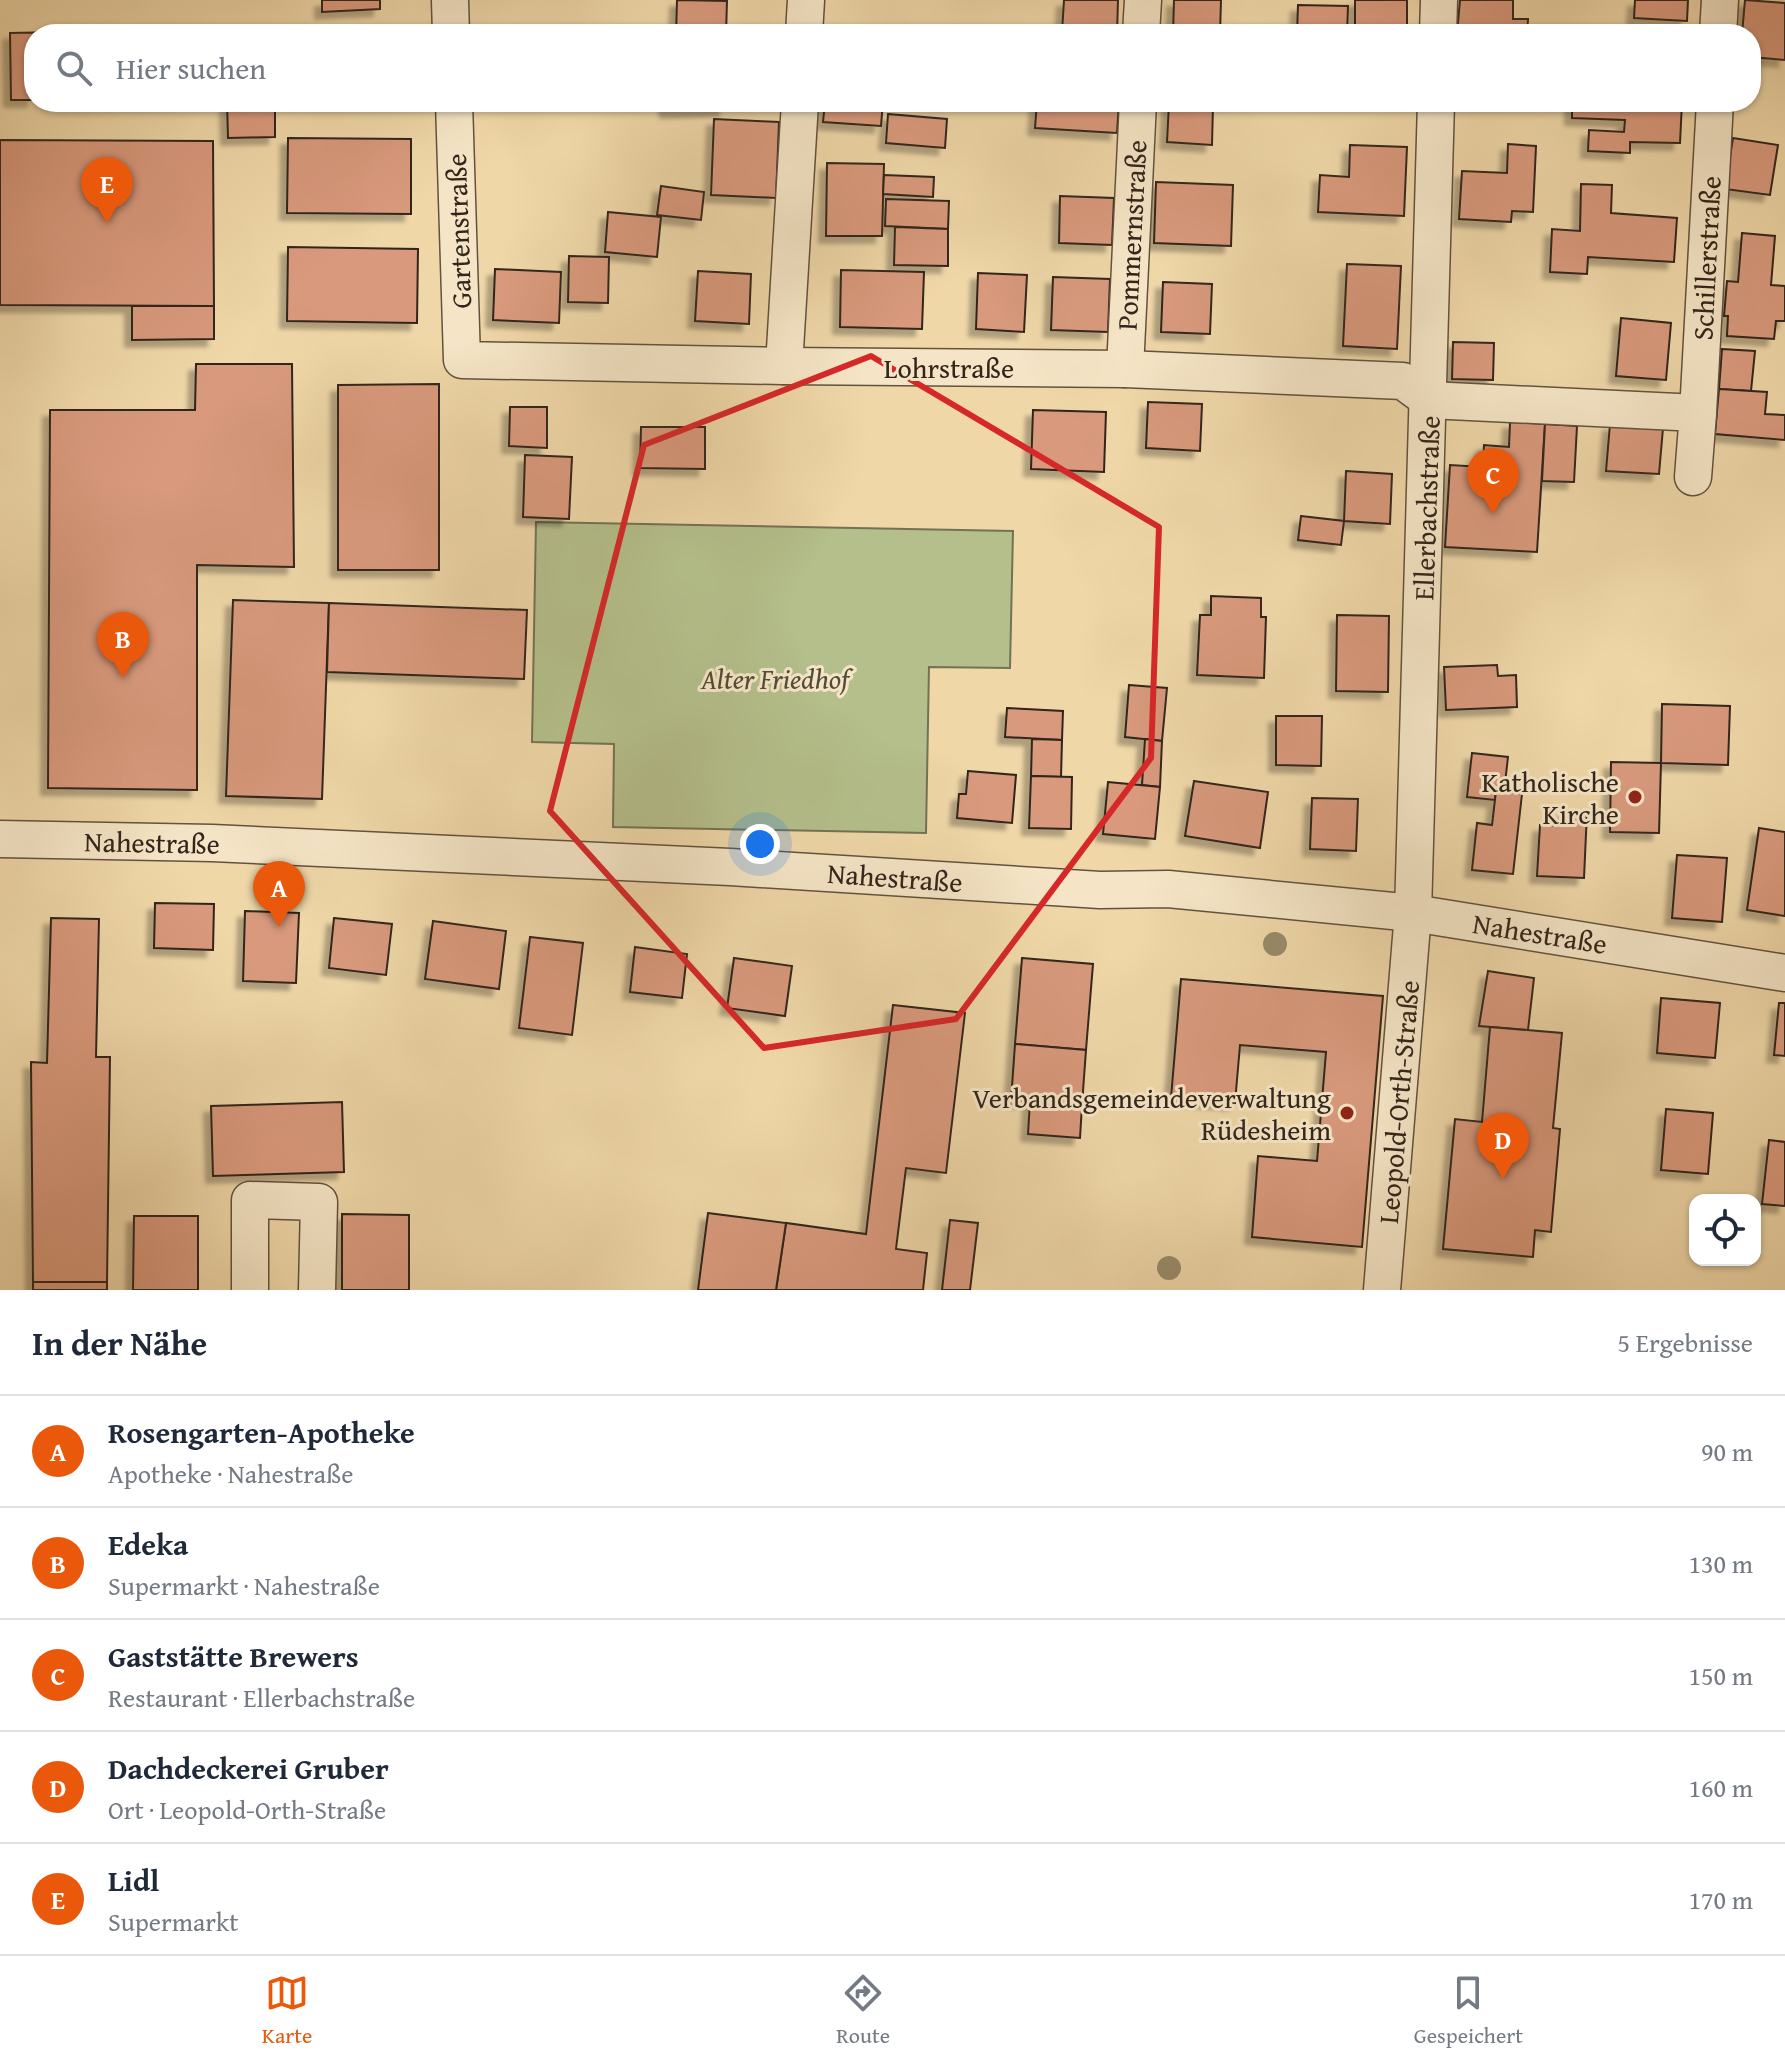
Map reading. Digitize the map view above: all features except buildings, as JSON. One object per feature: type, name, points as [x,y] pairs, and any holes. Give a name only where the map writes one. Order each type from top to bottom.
[{"type":"street","points":[[450,0],[451,24]]},
{"type":"street","points":[[805,24],[806,0]]},
{"type":"street","points":[[1142,24],[1143,0]]},
{"type":"street","points":[[1438,24],[1439,0]]},
{"type":"street","points":[[1719,24],[1720,0]]},
{"type":"street","name":"Gartenstraße","points":[[454,112],[462,360]]},
{"type":"street","points":[[784,366],[799,112]]},
{"type":"street","name":"Pommernstraße","points":[[1125,369],[1138,112]]},
{"type":"street","name":"Ellerbachstraße","points":[[1413,913],[1436,112]]},
{"type":"street","name":"Schillerstraße","points":[[1693,477],[1714,112]]},
{"type":"street","name":"Lohrstraße","points":[[462,360],[1125,369],[1403,381],[1429,400]]},
{"type":"street","points":[[1429,400],[1698,413]]},
{"type":"street","name":"Nahestraße","points":[[0,839],[212,843],[730,867],[1100,890],[1168,889],[1413,913],[1785,973]]},
{"type":"street","name":"Leopold-Orth-Straße","points":[[1382,1290],[1413,913]]},
{"type":"street","points":[[250,1290],[250,1200],[319,1202],[317,1290]]},
{"type":"highlighted area","points":[[871,356],[1159,527],[1151,758],[956,1019],[764,1048],[550,811],[644,445]]},
{"type":"green space","name":"Alter Friedhof","points":[[536,522],[1013,531],[1010,668],[929,667],[926,833],[613,827],[614,744],[532,742]]},
{"type":"place","name":"Lidl","points":[[107,223]]},
{"type":"place","name":"Gaststätte Brewers","points":[[1493,514]]},
{"type":"place","name":"Edeka","points":[[123,678]]},
{"type":"place","name":"Katholische Kirche","points":[[1635,797]]},
{"type":"place","name":"Rosengarten-Apotheke","points":[[279,927]]},
{"type":"place","name":"Verbandsgemeindeverwaltung Rüdesheim","points":[[1347,1113]]},
{"type":"place","name":"Dachdeckerei Gruber","points":[[1503,1179]]}]
